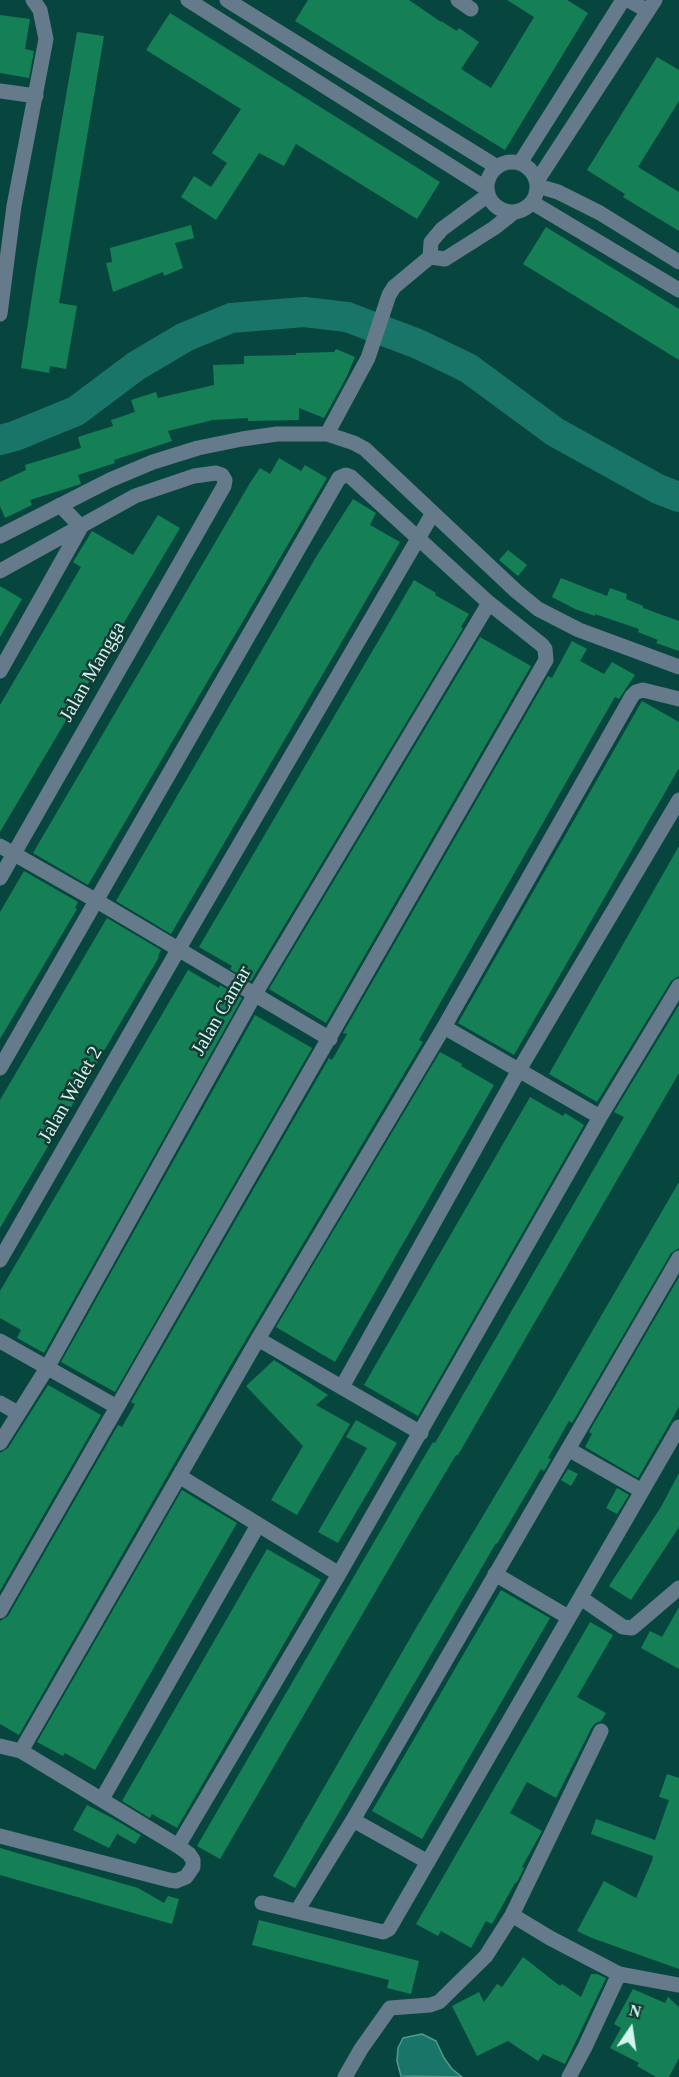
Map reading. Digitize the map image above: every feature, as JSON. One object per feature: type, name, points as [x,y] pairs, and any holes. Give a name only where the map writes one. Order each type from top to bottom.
[{"type":"street","points":[[0,308],[7,204],[36,96],[46,39],[40,10],[33,0]]},
{"type":"street","points":[[188,0],[487,192],[493,204],[502,211],[513,213]]},
{"type":"street","points":[[227,0],[497,167]]},
{"type":"street","points":[[458,0],[471,9]]},
{"type":"street","points":[[520,163],[623,0]]},
{"type":"street","points":[[430,257],[445,259],[513,213],[533,203],[537,183],[652,6],[628,0]]},
{"type":"street","points":[[243,35],[255,17]]},
{"type":"street","points":[[0,91],[36,96]]},
{"type":"street","points":[[327,434],[368,358],[394,287],[430,257],[431,242],[442,229],[487,192],[489,177],[497,167],[508,162],[520,163],[527,167],[537,183],[600,213],[679,262]]},
{"type":"street","points":[[533,203],[679,290]]},
{"type":"street","points":[[0,536],[110,480],[153,462],[198,448],[242,439],[277,434],[327,434],[346,439],[365,449],[538,609],[579,630],[679,667]]},
{"type":"street","name":"Jalan Mangga","points":[[0,878],[7,850],[224,486],[225,480],[222,475],[216,473],[194,476],[135,496],[81,528]]},
{"type":"street","points":[[0,1068],[339,478],[346,475],[351,477],[489,603],[542,645],[545,649],[546,660],[0,1611]]},
{"type":"street","points":[[60,505],[81,528]]},
{"type":"street","name":"Jalan Walet 2","points":[[0,1260],[433,513]]},
{"type":"street","points":[[0,571],[81,528]]},
{"type":"street","points":[[0,671],[81,528]]},
{"type":"street","name":"Jalan Camar","points":[[0,1443],[47,1368],[255,994],[489,603]]},
{"type":"street","points":[[21,1751],[258,1339],[444,1027],[632,696],[642,690],[679,699]]},
{"type":"street","points":[[342,1387],[519,1070],[679,800]]},
{"type":"street","points":[[7,850],[97,900],[330,1039]]},
{"type":"street","points":[[178,1846],[339,1574],[600,1118],[679,986]]},
{"type":"street","points":[[444,1027],[600,1118]]},
{"type":"street","points":[[297,1911],[353,1820],[679,1258]]},
{"type":"street","points":[[258,1339],[421,1433]]},
{"type":"street","points":[[0,1341],[117,1407]]},
{"type":"street","points":[[0,1403],[18,1413]]},
{"type":"street","points":[[262,1903],[386,1931],[679,1427]]},
{"type":"street","points":[[568,1449],[642,1491]]},
{"type":"street","points":[[179,1476],[339,1574]]},
{"type":"street","points":[[102,1799],[258,1525]]},
{"type":"street","points":[[495,1574],[568,1617]]},
{"type":"street","points":[[581,1598],[623,1627],[632,1628],[679,1588]]},
{"type":"street","points":[[345,2077],[387,2011],[395,2006],[430,2005],[445,1998],[486,1956],[513,1916],[601,1731]]},
{"type":"street","points":[[0,1746],[21,1751],[102,1799],[178,1846],[189,1854],[193,1863],[189,1874],[182,1880],[176,1881],[0,1836]]},
{"type":"street","points":[[353,1820],[428,1862]]},
{"type":"street","points":[[513,1916],[619,1974],[679,1985]]},
{"type":"street","points":[[569,2077],[619,1974]]},
{"type":"shaded area","points":[[422,2034],[436,2041],[444,2058],[462,2077],[401,2076],[397,2061],[398,2048],[403,2038]]},
{"type":"building","points":[[308,0],[409,0],[441,22],[457,31],[459,28],[479,42],[461,69],[491,88],[534,17],[507,0],[567,0],[588,13],[505,150],[295,21]]},
{"type":"building","points":[[170,13],[440,182],[417,219],[296,144],[284,166],[259,153],[216,220],[181,197],[194,176],[211,187],[227,163],[212,153],[241,109],[146,50]]},
{"type":"building","points":[[0,15],[30,19],[25,49],[34,51],[29,78],[0,73]]},
{"type":"building","points":[[77,32],[104,36],[59,303],[77,306],[66,369],[50,366],[49,373],[21,368]]},
{"type":"building","points":[[657,57],[679,70],[679,101],[638,167],[679,192],[679,231],[623,197],[625,194],[587,170]]},
{"type":"building","points":[[191,225],[194,238],[175,243],[183,268],[164,276],[163,272],[113,292],[106,263],[112,262],[110,248]]},
{"type":"building","points":[[546,227],[679,309],[679,360],[523,264]]},
{"type":"building","points":[[336,349],[355,357],[324,418],[299,408],[299,420],[248,421],[248,418],[213,420],[168,431],[172,441],[114,460],[115,463],[78,475],[81,484],[30,500],[32,505],[5,518],[0,506],[0,482],[26,470],[25,465],[81,448],[78,437],[113,426],[111,420],[135,412],[131,400],[156,392],[158,398],[214,385],[213,365],[244,364],[244,356],[296,355],[296,353],[334,352]]},
{"type":"building","points":[[279,458],[301,471],[305,465],[327,478],[88,885],[33,853],[250,483],[260,468],[270,474]]},
{"type":"building","points":[[353,499],[376,513],[370,525],[400,542],[171,934],[116,901],[316,557]]},
{"type":"building","points":[[158,515],[180,528],[0,832],[0,705],[81,567],[73,562],[92,531],[133,555]]},
{"type":"building","points":[[508,550],[527,565],[518,576],[499,560]]},
{"type":"building","points":[[561,578],[607,596],[610,588],[627,594],[626,599],[643,608],[679,621],[679,651],[656,643],[658,640],[638,632],[639,629],[575,609],[552,597]]},
{"type":"building","points":[[414,580],[469,614],[461,627],[463,628],[251,981],[230,969],[232,966],[199,947]]},
{"type":"building","points":[[0,586],[22,599],[0,637]]},
{"type":"building","points":[[480,637],[531,666],[326,1023],[269,989]]},
{"type":"building","points":[[572,641],[587,649],[580,661],[604,674],[612,662],[635,675],[619,699],[615,697],[608,709],[419,1040],[423,1042],[229,1368],[19,1735],[0,1724],[0,1621],[8,1616],[118,1425],[122,1427],[135,1404],[131,1402],[329,1058],[332,1060],[347,1034],[343,1033],[548,676],[552,678]]},
{"type":"building","points":[[642,701],[679,722],[679,768],[514,1055],[458,1023]]},
{"type":"building","points":[[679,846],[679,976],[671,981],[597,1102],[549,1074]]},
{"type":"building","points":[[24,871],[78,902],[75,908],[77,909],[0,1039],[0,912]]},
{"type":"building","points":[[107,918],[161,950],[159,957],[0,1228],[0,1100]]},
{"type":"building","points":[[188,970],[242,998],[44,1353],[17,1338],[21,1330],[0,1318],[0,1291]]},
{"type":"building","points":[[679,1005],[679,1073],[220,1859],[197,1846],[624,1117],[614,1112]]},
{"type":"building","points":[[255,1015],[312,1048],[115,1392],[61,1362]]},
{"type":"building","points":[[440,1052],[494,1085],[335,1362],[276,1327]]},
{"type":"building","points":[[530,1097],[563,1116],[565,1113],[584,1125],[418,1416],[364,1385]]},
{"type":"building","points":[[679,1182],[679,1248],[671,1253],[572,1423],[569,1421],[548,1458],[551,1459],[544,1471],[541,1469],[496,1543],[295,1888],[273,1876],[416,1628]]},
{"type":"building","points":[[679,1277],[679,1407],[638,1478],[585,1447],[592,1434],[589,1432]]},
{"type":"building","points":[[274,1360],[328,1395],[316,1405],[350,1424],[297,1515],[271,1500],[303,1446],[246,1386]]},
{"type":"building","points":[[48,1385],[101,1415],[0,1591],[0,1453],[8,1448]]},
{"type":"building","points":[[356,1420],[397,1443],[338,1543],[318,1532],[367,1448],[346,1437]]},
{"type":"building","points":[[568,1469],[578,1474],[571,1486],[561,1480]]},
{"type":"building","points":[[679,1473],[679,1527],[631,1600],[609,1586],[661,1507]]},
{"type":"building","points":[[617,1488],[629,1495],[617,1514],[606,1508]]},
{"type":"building","points":[[182,1490],[237,1523],[95,1770],[65,1753],[63,1756],[37,1742]]},
{"type":"building","points":[[267,1549],[321,1580],[177,1828],[152,1814],[150,1818],[122,1801]]},
{"type":"building","points":[[501,1590],[550,1618],[422,1839],[372,1811]]},
{"type":"building","points":[[679,1607],[679,1669],[641,1648],[650,1631],[662,1637]]},
{"type":"building","points":[[590,1622],[613,1635],[577,1697],[606,1713],[601,1721],[592,1727],[556,1798],[527,1782],[510,1813],[542,1831],[522,1867],[524,1868],[517,1882],[492,1924],[486,1921],[471,1948],[441,1931],[438,1936],[416,1924]]},
{"type":"building","points":[[667,1774],[679,1778],[679,1969],[577,1931],[604,1881],[636,1898],[653,1856],[591,1834],[596,1819],[655,1840],[669,1800],[659,1797]]},
{"type":"building","points":[[87,1805],[141,1835],[135,1844],[117,1834],[109,1848],[73,1830]]},
{"type":"building","points":[[0,1848],[138,1888],[164,1903],[168,1896],[179,1899],[172,1924],[0,1875]]},
{"type":"building","points":[[259,1920],[419,1961],[411,1994],[387,1988],[389,1980],[252,1945]]},
{"type":"building","points":[[523,1957],[560,1986],[562,1984],[581,1997],[591,1974],[606,1978],[565,2064],[543,2054],[538,2061],[508,2041],[477,2056],[452,2006],[479,1992],[484,2002],[497,1984],[502,1987]]},
{"type":"building","points":[[633,1989],[665,2003],[668,1997],[679,2007],[679,2058],[669,2077],[656,2077],[637,2066],[639,2063],[610,2048],[621,2028],[614,2024]]},
{"type":"waterway","points":[[0,440],[76,411],[136,366],[185,337],[231,318],[304,312],[347,317],[418,344],[468,368],[555,432],[658,489],[679,497]]}]
